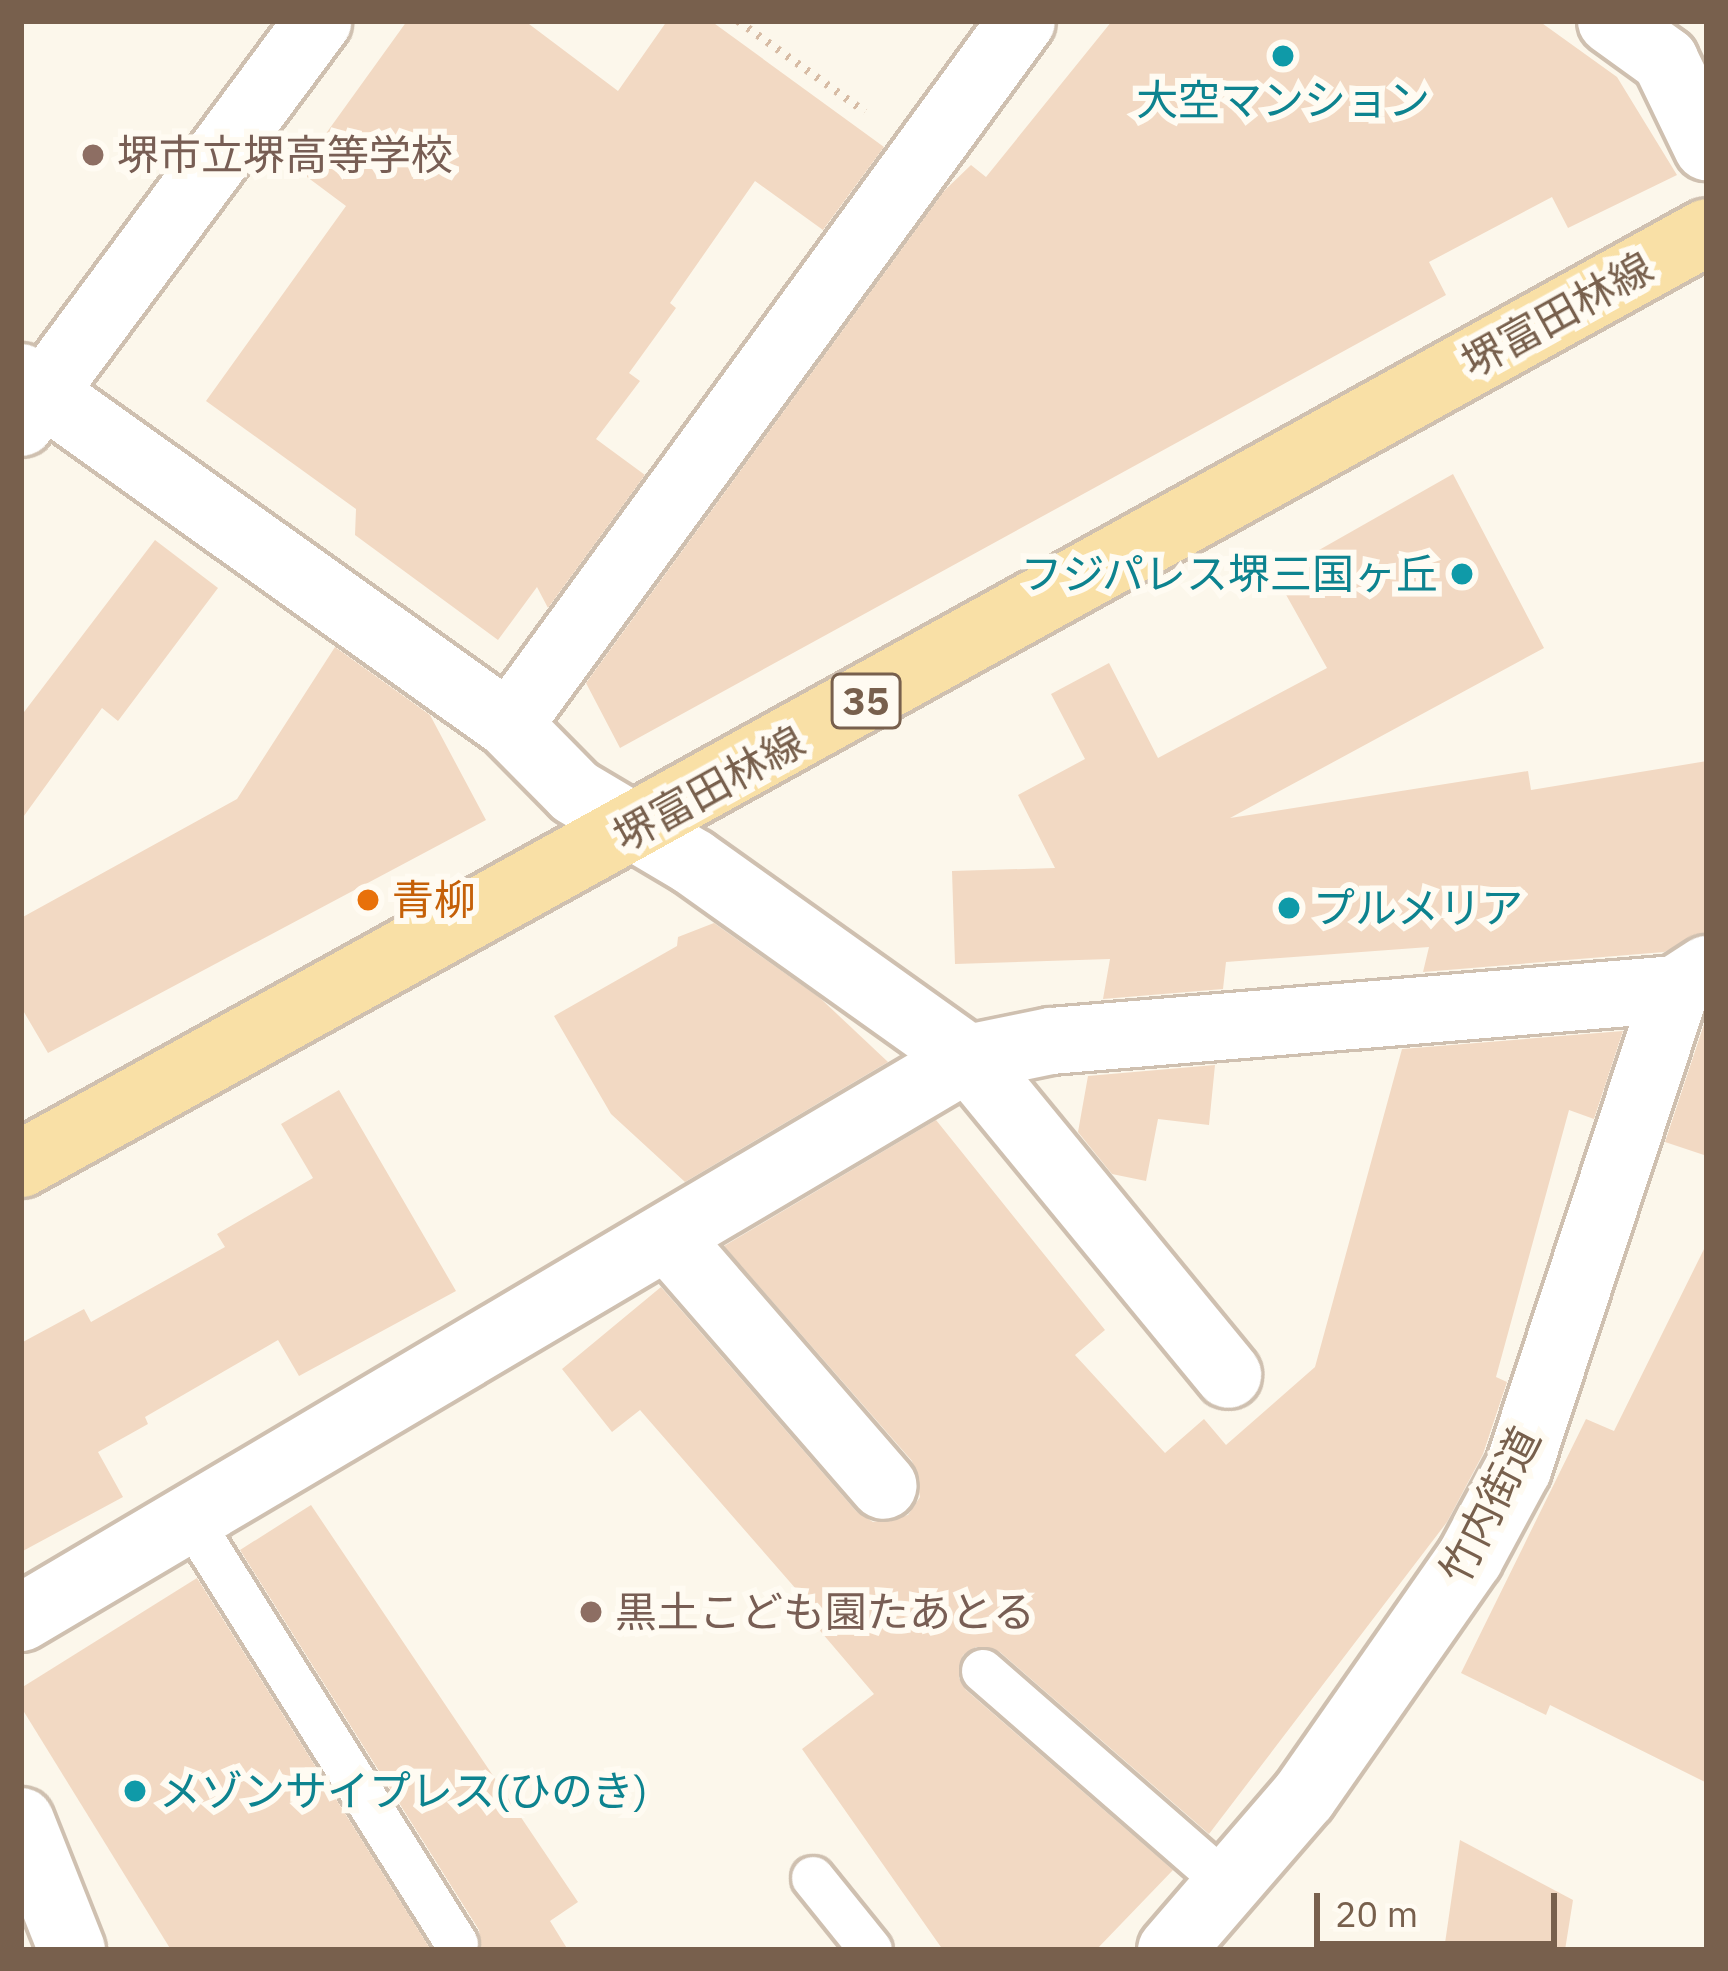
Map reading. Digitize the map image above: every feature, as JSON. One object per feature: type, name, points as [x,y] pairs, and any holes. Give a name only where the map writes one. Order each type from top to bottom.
[{"type":"main road","name":"堺富田林線","points":[[21,1164],[634,830],[1707,232]]},
{"type":"street","points":[[318,21],[28,398],[509,725],[575,792],[693,862],[968,1058],[1228,1375]]},
{"type":"street","points":[[509,725],[1022,21]]},
{"type":"street","points":[[1611,21],[1679,40],[1707,147]]},
{"type":"street","points":[[21,1618],[669,1239],[968,1058],[1051,1041],[1692,979]]},
{"type":"street","name":"竹内街道","points":[[1201,1930],[1470,1558],[1518,1468],[1692,979]]},
{"type":"street","points":[[669,1239],[884,1486]]},
{"type":"street","points":[[21,1821],[72,1950]]},
{"type":"lane","points":[[189,1517],[458,1944]]},
{"type":"lane","points":[[983,1671],[1201,1930]]},
{"type":"lane","points":[[813,1878],[871,1950]]},
{"type":"path","points":[[738,21],[924,155]]},
{"type":"building","points":[[407,21],[525,21],[618,91],[667,21],[711,21],[884,147],[823,230],[755,181],[670,303],[676,308],[629,373],[640,381],[596,439],[645,475],[548,608],[537,587],[498,640],[355,535],[356,509],[206,401],[346,206],[299,171]]},
{"type":"building","points":[[1112,21],[1539,21],[1617,77],[1677,175],[1568,228],[1552,197],[1429,262],[1446,295],[620,748],[586,683],[944,191],[971,165],[986,177]]},
{"type":"building","points":[[1453,474],[1544,648],[1230,818],[1528,771],[1531,790],[1707,761],[1707,932],[1664,952],[1423,972],[1429,947],[1226,962],[1223,989],[1103,999],[1110,959],[955,964],[952,871],[1055,868],[1018,795],[1085,759],[1051,694],[1109,663],[1158,758],[1327,668],[1275,575]]},
{"type":"building","points":[[155,540],[218,588],[118,721],[102,708],[21,820],[21,716]]},
{"type":"building","points":[[335,647],[430,715],[486,820],[48,1053],[21,1007],[21,918],[237,799]]},
{"type":"building","points":[[714,923],[820,998],[888,1062],[685,1182],[611,1114],[554,1016],[677,946],[678,937]]},
{"type":"building","points":[[1707,1015],[1707,1156],[1665,1142]]},
{"type":"building","points":[[1623,1031],[1594,1119],[1569,1110],[1496,1377],[1507,1382],[1483,1454],[1447,1522],[1209,1834],[1000,1652],[976,1647],[963,1655],[959,1678],[966,1690],[1173,1870],[1096,1950],[943,1950],[802,1749],[874,1694],[816,1626],[823,1620],[640,1410],[612,1432],[562,1369],[661,1287],[856,1511],[873,1522],[908,1515],[920,1497],[912,1461],[724,1246],[936,1120],[1105,1330],[1075,1355],[1165,1453],[1204,1419],[1226,1445],[1315,1367],[1402,1049]]},
{"type":"building","points":[[1215,1065],[1209,1125],[1158,1119],[1146,1181],[1112,1174],[1078,1132],[1088,1076]]},
{"type":"building","points":[[339,1090],[456,1291],[299,1376],[278,1340],[145,1417],[148,1424],[98,1452],[123,1497],[21,1552],[21,1343],[84,1309],[91,1322],[225,1247],[217,1234],[313,1178],[281,1124]]},
{"type":"building","points":[[1707,1243],[1707,1783],[1550,1705],[1546,1715],[1461,1673],[1586,1419],[1614,1431]]},
{"type":"building","points":[[311,1505],[578,1902],[550,1921],[568,1950],[481,1950],[479,1930],[240,1550]]},
{"type":"building","points":[[197,1578],[431,1950],[171,1950],[21,1707],[21,1688]]},
{"type":"building","points":[[1460,1840],[1573,1900],[1565,1950],[1444,1950]]},
{"type":"place","name":"大空マンション","points":[[1283,56]]},
{"type":"place","name":"堺市立堺高等学校","points":[[93,155]]},
{"type":"place","name":"フジパレス堺三国ヶ丘","points":[[1462,574]]},
{"type":"place","name":"青柳","points":[[368,900]]},
{"type":"place","name":"プルメリア","points":[[1289,908]]},
{"type":"place","name":"黒土こども園たあとる","points":[[591,1612]]},
{"type":"place","name":"メゾンサイプレス(ひのき)","points":[[135,1791]]}]
